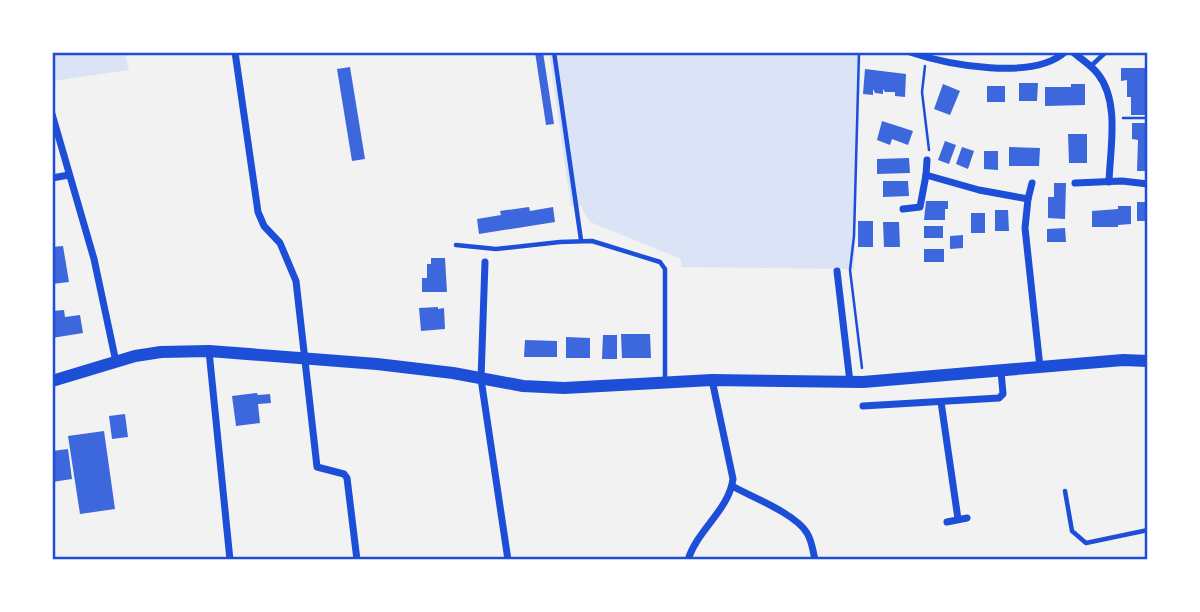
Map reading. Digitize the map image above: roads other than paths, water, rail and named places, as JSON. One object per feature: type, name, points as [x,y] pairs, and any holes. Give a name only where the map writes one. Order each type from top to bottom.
[{"type":"main road","points":[[52,381],[161,352],[209,351],[306,356],[453,373],[523,386],[564,388],[712,380],[857,382],[1147,360]]},
{"type":"street","points":[[235,52],[258,212],[264,226],[280,243],[295,276],[317,467],[344,474],[347,478],[357,559]]},
{"type":"street","points":[[910,52],[958,66],[1050,64],[1065,52]]},
{"type":"street","points":[[1073,52],[1091,66],[1105,85],[1111,118],[1108,182]]},
{"type":"street","points":[[52,114],[94,259],[116,362]]},
{"type":"street","points":[[904,209],[920,207],[927,160]]},
{"type":"street","points":[[52,178],[69,175]]},
{"type":"street","points":[[926,175],[979,190],[1028,199]]},
{"type":"street","points":[[1032,183],[1025,228],[1040,367]]},
{"type":"street","points":[[1075,183],[1147,184]]},
{"type":"street","points":[[485,262],[481,379],[508,559]]},
{"type":"street","points":[[837,271],[857,382]]},
{"type":"street","points":[[209,351],[230,559]]},
{"type":"street","points":[[863,406],[1001,398],[1001,371]]},
{"type":"street","points":[[688,559],[732,486],[733,472],[712,380]]},
{"type":"street","points":[[942,402],[963,518],[947,522]]},
{"type":"street","points":[[732,486],[786,515],[803,528],[810,539],[815,559]]},
{"type":"lane","points":[[554,52],[581,240]]},
{"type":"lane","points":[[1091,66],[1106,52]]},
{"type":"lane","points":[[456,245],[488,249],[516,248],[581,240],[597,242],[663,264],[665,382]]},
{"type":"lane","points":[[485,262],[488,249]]},
{"type":"lane","points":[[1065,491],[1072,531],[1086,543],[1147,530]]}]
